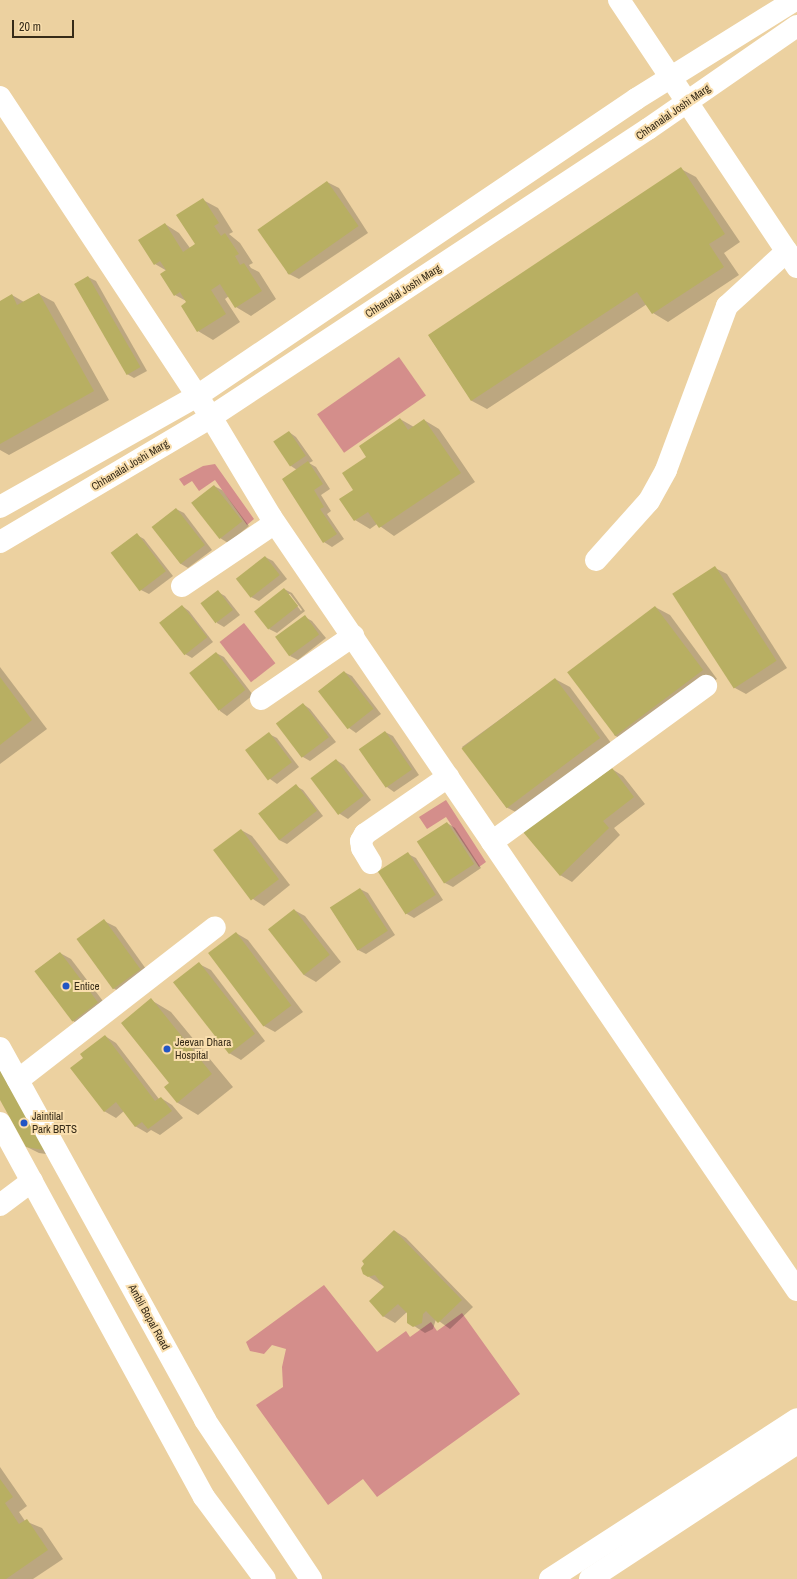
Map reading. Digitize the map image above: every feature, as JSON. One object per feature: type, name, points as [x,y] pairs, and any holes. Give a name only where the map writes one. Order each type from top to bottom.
[{"type":"street","points":[[596,560],[649,501],[666,470],[727,306],[792,259],[619,0]]},
{"type":"street","points":[[0,507],[197,396],[636,99],[672,78],[795,0]]},
{"type":"street","name":"Chhanalal Joshi Marg","points":[[0,542],[211,417],[688,102],[797,26]]},
{"type":"street","points":[[0,97],[211,417],[276,523],[797,1290]]},
{"type":"street","points":[[182,586],[276,523]]},
{"type":"street","points":[[261,699],[353,636]]},
{"type":"street","points":[[492,842],[706,686]]},
{"type":"street","points":[[371,863],[362,848],[361,841],[365,834],[448,777]]},
{"type":"street","points":[[18,1080],[215,927]]},
{"type":"street","name":"Ambli Bopal Road","points":[[0,1048],[205,1420],[311,1579]]},
{"type":"street","points":[[0,1123],[204,1497],[265,1579]]},
{"type":"street","points":[[0,1205],[32,1181]]},
{"type":"street","points":[[550,1579],[797,1419]]},
{"type":"street","points":[[590,1579],[797,1443]]},
{"type":"shaded area","points":[[399,357],[426,396],[344,453],[317,414]]},
{"type":"shaded area","points":[[215,464],[254,519],[247,525],[215,480],[199,491],[192,481],[184,486],[179,479],[203,466]]},
{"type":"shaded area","points":[[244,623],[275,663],[251,682],[220,642]]},
{"type":"shaded area","points":[[446,800],[486,862],[479,867],[446,817],[427,829],[419,817]]},
{"type":"shaded area","points":[[324,1285],[377,1352],[406,1331],[410,1337],[431,1322],[437,1331],[462,1313],[520,1394],[377,1497],[363,1479],[328,1505],[256,1405],[283,1387],[282,1367],[286,1349],[272,1345],[264,1354],[250,1351],[246,1342]]},
{"type":"building","points":[[681,167],[725,234],[709,244],[724,267],[652,314],[637,292],[471,401],[428,335]]},
{"type":"building","points":[[327,181],[359,226],[289,275],[257,230]]},
{"type":"building","points":[[203,198],[219,223],[214,226],[221,236],[225,233],[239,254],[235,256],[240,265],[244,263],[262,291],[235,308],[220,284],[211,290],[226,314],[197,332],[181,306],[186,302],[180,292],[174,296],[160,274],[166,270],[160,261],[154,265],[138,240],[165,223],[183,252],[195,244],[176,215]]},
{"type":"building","points":[[88,276],[140,367],[127,375],[74,284]]},
{"type":"building","points":[[39,293],[94,391],[0,444],[0,301],[12,294],[17,305]]},
{"type":"building","points":[[400,418],[408,430],[424,419],[461,473],[379,528],[368,512],[354,521],[339,499],[353,490],[342,473],[366,457],[359,446]]},
{"type":"building","points":[[289,431],[306,456],[290,466],[273,442]]},
{"type":"building","points":[[308,461],[323,484],[314,490],[324,507],[320,509],[337,534],[323,543],[282,479]]},
{"type":"building","points":[[214,485],[242,521],[219,539],[191,503]]},
{"type":"building","points":[[176,508],[205,545],[181,564],[152,527]]},
{"type":"building","points":[[137,533],[166,571],[140,591],[111,553]]},
{"type":"building","points":[[265,556],[280,575],[251,598],[236,579]]},
{"type":"building","points":[[715,566],[777,661],[734,689],[672,594]]},
{"type":"building","points":[[284,588],[298,606],[268,630],[254,611]]},
{"type":"building","points":[[218,590],[233,610],[215,623],[200,603]]},
{"type":"building","points":[[182,605],[207,637],[184,655],[159,623]]},
{"type":"building","points":[[655,606],[703,670],[615,736],[567,672]]},
{"type":"building","points":[[305,615],[319,634],[289,656],[275,637]]},
{"type":"building","points":[[216,652],[246,690],[219,711],[189,673]]},
{"type":"building","points":[[344,671],[374,709],[348,729],[318,691]]},
{"type":"building","points":[[0,677],[32,720],[0,745]]},
{"type":"building","points":[[555,678],[600,738],[507,808],[462,748]]},
{"type":"building","points":[[303,703],[329,737],[302,758],[276,723]]},
{"type":"building","points":[[385,731],[412,770],[386,788],[359,749]]},
{"type":"building","points":[[269,732],[292,762],[268,780],[245,750]]},
{"type":"building","points":[[336,759],[364,796],[338,815],[310,778]]},
{"type":"building","points":[[612,768],[634,797],[603,821],[609,828],[560,876],[523,832]]},
{"type":"building","points":[[296,784],[317,811],[279,840],[258,814]]},
{"type":"building","points":[[447,822],[474,864],[444,884],[417,842]]},
{"type":"building","points":[[241,829],[279,879],[251,900],[213,850]]},
{"type":"building","points":[[408,852],[436,895],[406,914],[378,872]]},
{"type":"building","points":[[360,888],[388,931],[358,950],[330,908]]},
{"type":"building","points":[[294,909],[330,955],[304,975],[268,929]]},
{"type":"building","points":[[104,919],[140,969],[113,989],[76,939]]},
{"type":"building","points":[[236,932],[291,1005],[263,1027],[208,953]]},
{"type":"building","name":"Entice","points":[[60,952],[98,1002],[72,1022],[34,971]]},
{"type":"building","points":[[199,962],[255,1034],[229,1054],[173,982]]},
{"type":"building","name":"Jeevan Dhara Hospital","points":[[151,998],[212,1074],[177,1103],[164,1087],[169,1083],[121,1023]]},
{"type":"building","points":[[105,1035],[155,1101],[161,1097],[172,1111],[148,1129],[142,1122],[135,1127],[116,1102],[104,1112],[70,1068],[83,1058],[80,1054]]},
{"type":"building","name":"Jaintilal Park BRTS","points":[[0,1061],[49,1151],[26,1147],[0,1100]]},
{"type":"building","points":[[394,1230],[462,1300],[438,1323],[426,1311],[423,1314],[422,1323],[413,1327],[407,1323],[407,1313],[398,1304],[383,1317],[369,1301],[384,1287],[375,1275],[368,1277],[363,1274],[361,1268],[364,1264],[362,1261]]},
{"type":"building","points":[[0,1479],[13,1497],[5,1503],[19,1524],[27,1519],[48,1550],[6,1579],[0,1579]]},
{"type":"place","name":"Entice","points":[[66,986]]},
{"type":"place","name":"Jeevan Dhara Hospital","points":[[167,1049]]},
{"type":"place","name":"Jaintilal Park BRTS","points":[[24,1123]]}]
